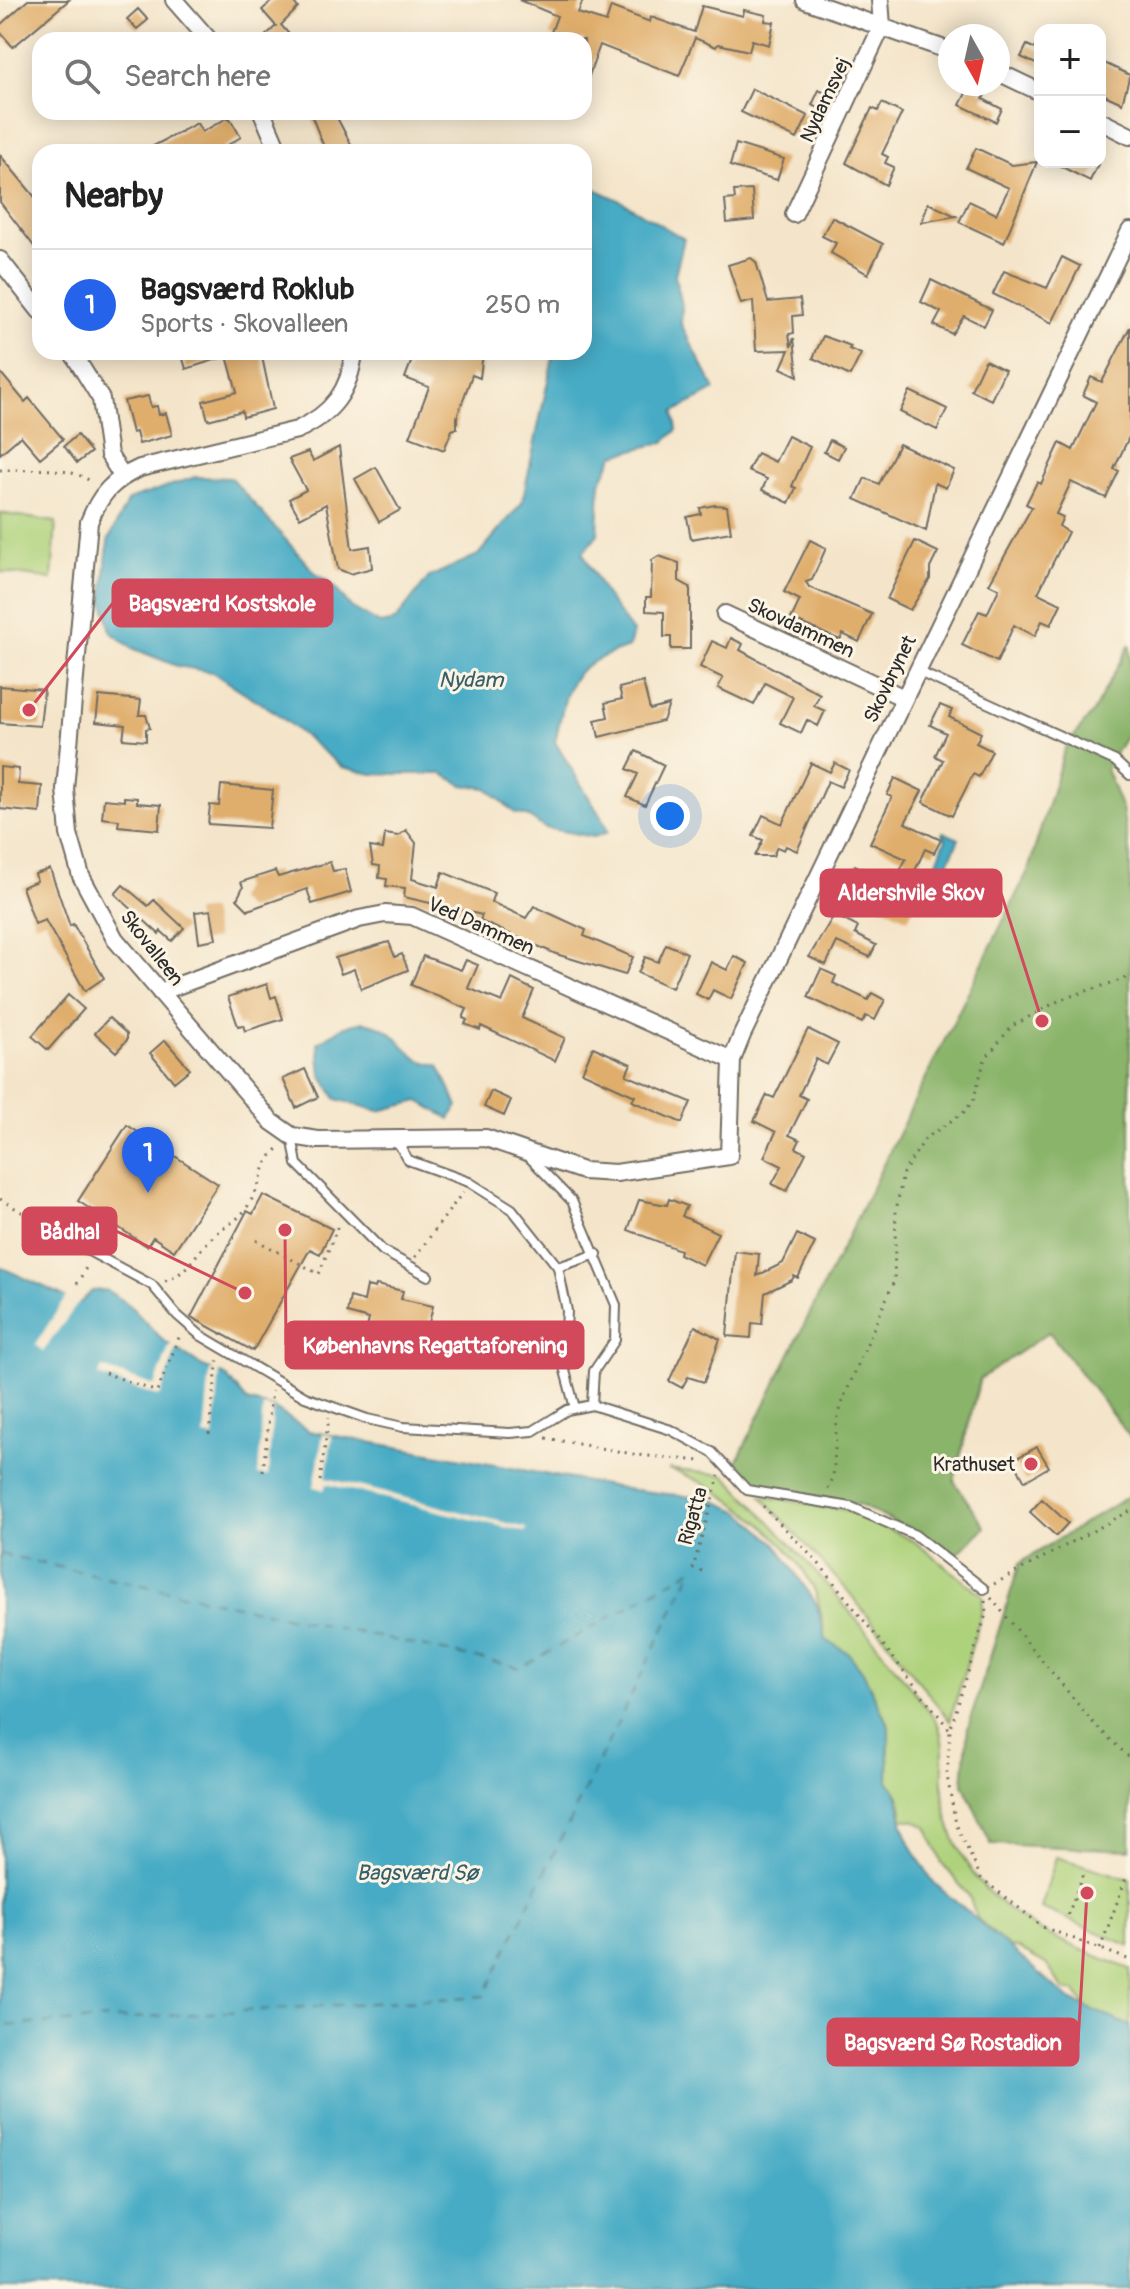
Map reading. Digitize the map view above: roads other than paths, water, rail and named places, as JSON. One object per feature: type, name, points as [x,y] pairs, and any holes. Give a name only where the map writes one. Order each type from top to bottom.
[{"type":"street","points":[[174,0],[202,32]]},
{"type":"street","points":[[805,0],[938,47]]},
{"type":"street","name":"Nydamsvej","points":[[794,214],[882,26],[880,0]]},
{"type":"street","points":[[1010,78],[1034,89]]},
{"type":"street","points":[[265,120],[276,144]]},
{"type":"street","points":[[1106,124],[1130,136]]},
{"type":"street","name":"Skovbrynet","points":[[520,1148],[583,1171],[616,1173],[729,1156],[732,1060],[1130,231]]},
{"type":"street","points":[[0,260],[32,301]]},
{"type":"street","points":[[77,360],[101,399],[109,455],[122,476],[140,468],[297,430],[316,422],[345,391],[352,360]]},
{"type":"street","name":"Skovalleen","points":[[122,476],[103,491],[89,522],[65,789],[69,834],[81,876],[96,909],[115,939],[272,1122],[292,1136]]},
{"type":"street","name":"Skovdammen","points":[[725,614],[904,698]]},
{"type":"street","name":"Ved Dammen","points":[[160,992],[359,919],[385,914],[412,916],[732,1060]]},
{"type":"street","points":[[292,1136],[318,1140],[486,1138],[520,1148]]},
{"type":"lane","points":[[917,670],[1129,770]]},
{"type":"lane","points":[[292,1136],[297,1164],[383,1251],[428,1276]]},
{"type":"lane","points":[[395,1138],[408,1160],[469,1182],[512,1209],[558,1267],[567,1311],[564,1367],[575,1408]]},
{"type":"lane","points":[[520,1148],[572,1201],[616,1305],[615,1340],[594,1371],[592,1405]]},
{"type":"lane","points":[[70,1241],[152,1285],[186,1324],[305,1397],[403,1427],[533,1431],[575,1408],[592,1405],[671,1430],[712,1452],[747,1490],[851,1507],[915,1535],[984,1589]]},
{"type":"lane","points":[[558,1267],[597,1254]]},
{"type":"water","name":"Nydam","points":[[592,188],[621,201],[684,239],[675,275],[682,305],[681,324],[715,390],[674,412],[677,430],[664,442],[614,455],[600,483],[598,534],[583,553],[606,596],[633,632],[629,647],[592,662],[573,680],[563,705],[555,742],[604,822],[608,832],[594,837],[545,828],[529,817],[515,813],[487,788],[463,785],[443,774],[372,774],[342,767],[275,712],[212,672],[177,666],[132,648],[111,632],[103,598],[108,541],[128,500],[195,477],[231,478],[317,575],[329,581],[351,607],[380,624],[395,621],[429,577],[478,555],[522,503],[552,360],[592,360]]},
{"type":"water","points":[[943,832],[959,839],[945,869],[936,865],[946,838],[942,836]]},
{"type":"water","points":[[364,1022],[388,1031],[417,1059],[439,1066],[458,1106],[450,1119],[419,1101],[379,1111],[336,1099],[321,1074],[318,1043],[345,1026]]},
{"type":"water","name":"Bagsværd Sø","points":[[0,1267],[80,1303],[92,1291],[106,1290],[127,1303],[163,1340],[203,1367],[226,1376],[247,1401],[273,1408],[309,1431],[626,1489],[711,1499],[741,1512],[776,1544],[817,1605],[826,1640],[848,1653],[863,1672],[889,1727],[888,1782],[899,1797],[907,1837],[934,1883],[1070,2000],[1130,2026],[1130,2289],[0,2289]]},
{"type":"place","name":"Bagsværd Kostskole","points":[[29,710]]},
{"type":"place","name":"Aldershvile Skov","points":[[1042,1021]]},
{"type":"place","name":"Bagsværd Roklub","points":[[148,1193]]},
{"type":"place","name":"Københavns Regattaforening","points":[[285,1230]]},
{"type":"place","name":"Bådhal","points":[[245,1293]]},
{"type":"place","name":"Krathuset","points":[[1031,1464]]},
{"type":"place","name":"Bagsværd Sø Rostadion","points":[[1087,1893]]}]
